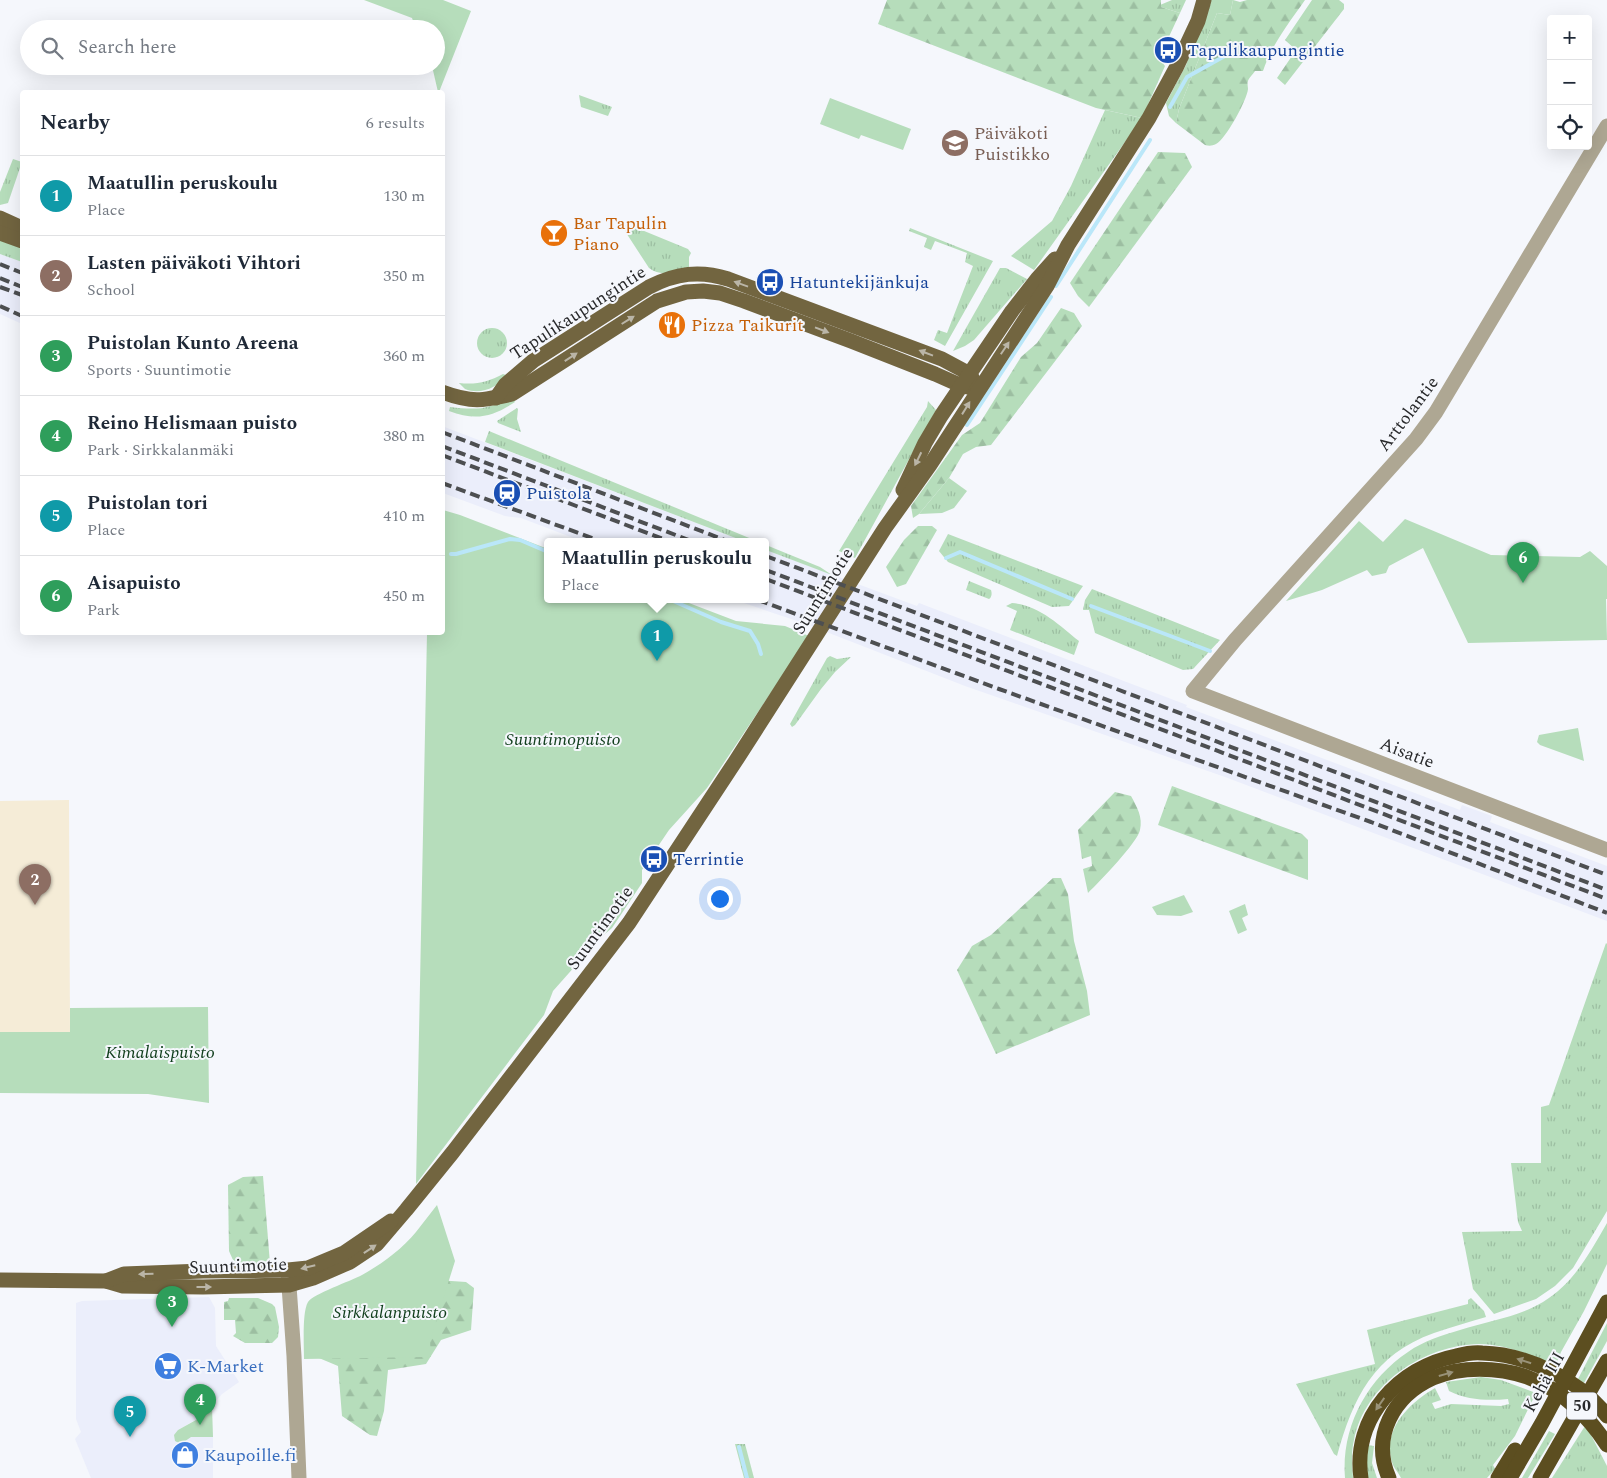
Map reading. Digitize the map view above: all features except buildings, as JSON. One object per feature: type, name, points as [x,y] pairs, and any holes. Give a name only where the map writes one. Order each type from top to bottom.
[{"type":"highway","name":"Kehä III","points":[[1510,1478],[1584,1347],[1607,1302]]},
{"type":"highway","points":[[1361,1478],[1359,1458],[1362,1440],[1368,1422],[1379,1404],[1392,1388],[1410,1374],[1442,1358],[1480,1352],[1520,1359],[1552,1372],[1575,1386],[1607,1416]]},
{"type":"highway","name":"50","points":[[1540,1478],[1606,1362]]},
{"type":"highway","points":[[1389,1478],[1382,1453],[1383,1437],[1388,1421],[1398,1404],[1414,1390],[1433,1378],[1456,1371],[1502,1370],[1526,1377],[1549,1387],[1584,1415],[1607,1445]]},
{"type":"highway","points":[[1498,1478],[1516,1448],[1542,1423]]},
{"type":"main road","points":[[978,389],[1047,286],[1068,245],[1149,118],[1176,68],[1198,20],[1204,0]]},
{"type":"main road","points":[[0,218],[20,227]]},
{"type":"main road","points":[[0,233],[20,240]]},
{"type":"main road","points":[[966,380],[1037,279],[1068,245]]},
{"type":"main road","name":"Tapulikaupungintie","points":[[445,393],[474,401],[512,394],[657,301],[677,294],[695,291],[720,293],[744,301],[936,374],[966,380],[978,389]]},
{"type":"main road","name":"Suuntimotie","points":[[885,528],[941,416],[966,380]]},
{"type":"main road","name":"Suuntimotie","points":[[0,1280],[106,1281],[123,1286],[203,1287],[288,1278],[344,1252],[406,1210],[460,1144],[629,922],[764,719],[885,528],[930,465],[978,389]]},
{"type":"street","name":"Arttolantie","points":[[1193,691],[1235,640],[1416,439],[1430,420],[1607,126]]},
{"type":"street","name":"Aisatie","points":[[1193,691],[1607,850]]},
{"type":"street","points":[[288,1278],[294,1356],[299,1478]]},
{"type":"shaded area","points":[[0,254],[20,261],[20,323],[0,314]]},
{"type":"shaded area","points":[[445,427],[736,538],[574,538],[521,518],[505,516],[445,494]]},
{"type":"shaded area","points":[[769,551],[917,606],[919,603],[1187,705],[1186,707],[1460,810],[1462,805],[1492,816],[1490,822],[1607,866],[1607,921],[1225,777],[965,686],[806,624],[744,603],[769,603]]},
{"type":"shaded area","points":[[69,800],[70,1032],[0,1032],[0,801]]},
{"type":"shaded area","points":[[209,1297],[215,1308],[216,1346],[239,1382],[222,1394],[202,1416],[178,1430],[191,1437],[213,1437],[213,1478],[91,1478],[75,1439],[81,1432],[76,1419],[76,1303],[82,1301]]},
{"type":"green space","points":[[364,0],[443,0],[471,11],[440,90],[438,90],[434,75],[445,75],[445,20],[413,20],[412,18]]},
{"type":"green space","points":[[887,0],[1161,0],[1161,7],[1180,13],[1159,58],[1165,66],[1142,118],[1096,108],[878,24]]},
{"type":"green space","points":[[1172,0],[1186,0],[1180,13],[1161,7],[1160,5]]},
{"type":"green space","points":[[1211,0],[1233,0],[1230,15],[1217,13],[1179,109],[1176,123],[1169,116],[1166,103],[1186,65]]},
{"type":"green space","points":[[1233,0],[1240,2],[1247,0],[1305,0],[1276,43],[1263,71],[1255,71],[1249,80],[1244,102],[1225,135],[1216,144],[1205,145],[1176,123],[1179,109],[1217,13],[1230,15]]},
{"type":"green space","points":[[1312,0],[1339,0],[1344,4],[1344,9],[1285,85],[1277,78],[1296,50],[1285,40]]},
{"type":"green space","points":[[579,95],[612,107],[608,116],[581,107]]},
{"type":"green space","points":[[830,98],[911,129],[903,150],[861,135],[859,139],[820,124]]},
{"type":"green space","points":[[1105,110],[1142,118],[1034,270],[1011,256],[1052,221],[1071,186]]},
{"type":"green space","points":[[1158,152],[1185,153],[1192,167],[1089,307],[1078,296],[1070,283]]},
{"type":"green space","points":[[13,159],[20,161],[20,168],[8,203],[0,205],[0,192]]},
{"type":"green space","points":[[621,225],[632,226],[688,249],[691,253],[689,267],[664,273],[659,273],[649,268]]},
{"type":"green space","points":[[910,228],[993,261],[945,346],[934,340],[938,330],[947,333],[973,266],[965,262],[967,253],[935,241],[931,250],[924,247],[927,238],[909,231]]},
{"type":"green space","points":[[0,236],[20,244],[20,261],[0,254]]},
{"type":"green space","points":[[1000,268],[1006,268],[1027,279],[974,340],[953,351]]},
{"type":"green space","points":[[1061,308],[1074,313],[1082,326],[991,445],[976,447],[963,454],[949,478],[919,514],[913,518],[911,506],[962,435],[980,423],[1021,357],[1037,343]]},
{"type":"green space","points":[[492,328],[503,332],[507,343],[503,354],[492,358],[481,354],[477,343],[481,332]]},
{"type":"green space","points":[[503,374],[506,375],[503,380],[493,387],[482,391],[465,389],[459,383],[471,384],[482,382]]},
{"type":"green space","points":[[512,396],[515,402],[499,411],[484,416],[467,416],[449,411],[450,407],[482,408]]},
{"type":"green space","points":[[928,401],[936,410],[855,558],[839,551],[927,407]]},
{"type":"green space","points":[[517,408],[517,419],[521,432],[497,421]]},
{"type":"green space","points":[[489,431],[749,538],[736,538],[485,442]]},
{"type":"green space","points":[[949,478],[967,491],[954,508],[942,513],[919,514]]},
{"type":"green space","name":"Suuntimopuisto","points":[[445,511],[544,547],[544,603],[689,603],[736,621],[785,626],[809,636],[707,788],[669,830],[642,870],[642,883],[612,928],[600,938],[553,991],[544,1015],[416,1184],[427,635],[445,635]]},
{"type":"green space","points":[[1405,519],[1491,555],[1580,557],[1590,551],[1607,566],[1607,640],[1468,643],[1423,548],[1389,566],[1386,573],[1372,576],[1367,570],[1322,590],[1286,601],[1359,521],[1383,542]]},
{"type":"green space","points":[[918,526],[932,526],[937,530],[906,584],[897,587],[886,567],[904,540]]},
{"type":"green space","points":[[948,534],[1083,586],[1069,606],[1052,607],[948,562],[939,551]]},
{"type":"green space","points":[[769,546],[820,567],[832,575],[769,551]]},
{"type":"green space","points":[[969,581],[991,590],[992,595],[990,598],[966,590]]},
{"type":"green space","points":[[1092,589],[1220,640],[1193,669],[1183,670],[1095,633],[1089,610],[1083,610],[1085,600]]},
{"type":"green space","points":[[1012,603],[1040,612],[1056,622],[1079,641],[1074,655],[1010,630],[1017,611],[1006,606]]},
{"type":"green space","points":[[830,656],[837,659],[851,657],[835,672],[792,727],[790,724],[827,658]]},
{"type":"green space","points":[[1578,728],[1584,761],[1540,745],[1537,742],[1539,735]]},
{"type":"green space","points":[[1172,786],[1302,834],[1308,840],[1308,880],[1158,825]]},
{"type":"green space","points":[[1115,792],[1131,796],[1140,816],[1140,830],[1138,836],[1126,852],[1088,893],[1083,869],[1092,866],[1091,856],[1082,859],[1078,830]]},
{"type":"green space","points":[[1053,878],[1061,878],[1068,894],[1074,941],[1087,991],[1090,1015],[996,1054],[957,970],[972,946],[991,935]]},
{"type":"green space","points":[[1184,895],[1193,912],[1181,916],[1157,915],[1152,907]]},
{"type":"green space","points":[[1245,904],[1248,915],[1242,918],[1247,930],[1238,934],[1229,911]]},
{"type":"green space","points":[[1606,943],[1607,1211],[1573,1268],[1555,1286],[1536,1299],[1494,1314],[1473,1289],[1462,1232],[1522,1231],[1518,1222],[1511,1163],[1541,1163],[1541,1107],[1549,1105]]},
{"type":"green space","name":"Kimalaispuisto","points":[[208,1007],[209,1103],[148,1094],[0,1093],[0,1032],[70,1032],[70,1008]]},
{"type":"green space","points":[[263,1176],[270,1264],[244,1265],[233,1260],[229,1251],[228,1185],[243,1177]]},
{"type":"green space","name":"Sirkkalanpuisto","points":[[437,1205],[455,1261],[430,1341],[431,1357],[304,1359],[304,1321],[308,1302],[324,1292],[362,1275],[391,1256],[416,1232]]},
{"type":"green space","points":[[1607,1223],[1607,1264],[1556,1365],[1509,1348],[1479,1344],[1458,1346],[1418,1360],[1400,1371],[1384,1385],[1370,1402],[1360,1420],[1354,1440],[1352,1454],[1353,1478],[1345,1478],[1347,1441],[1359,1407],[1380,1376],[1393,1363],[1414,1348],[1433,1339],[1513,1315],[1543,1302],[1564,1286],[1572,1277],[1587,1257]]},
{"type":"green space","points":[[422,1279],[466,1282],[474,1288],[471,1330],[441,1340],[426,1364],[388,1370],[384,1411],[377,1436],[370,1435],[342,1416],[338,1366],[307,1353]]},
{"type":"green space","points":[[229,1298],[258,1298],[272,1304],[275,1307],[279,1327],[278,1337],[272,1343],[245,1343],[233,1336],[236,1333],[235,1320],[224,1320],[224,1302],[228,1301]]},
{"type":"green space","points":[[1471,1298],[1484,1311],[1486,1317],[1434,1333],[1413,1342],[1395,1353],[1381,1366],[1359,1397],[1350,1415],[1337,1456],[1334,1454],[1296,1384],[1375,1364],[1367,1330],[1468,1304],[1468,1300]]},
{"type":"green space","points":[[1607,1323],[1607,1341],[1584,1383],[1578,1379]]},
{"type":"green space","points":[[1481,1377],[1501,1380],[1536,1393],[1515,1436],[1493,1465],[1495,1469],[1487,1478],[1401,1478],[1393,1465],[1390,1441],[1399,1419],[1425,1394],[1435,1388],[1441,1400],[1432,1403],[1435,1409],[1451,1404],[1501,1406],[1509,1404],[1508,1399],[1478,1399],[1456,1394],[1449,1391],[1446,1382]]},
{"type":"green space","points":[[212,1406],[213,1437],[191,1437],[181,1444],[175,1441],[174,1435],[178,1430],[196,1420]]},
{"type":"green space","points":[[1585,1426],[1607,1466],[1607,1478],[1552,1478]]},
{"type":"green space","points":[[1549,1431],[1555,1434],[1528,1478],[1522,1478]]},
{"type":"green space","points":[[735,1444],[745,1444],[754,1478],[744,1478]]},
{"type":"green space","points":[[1367,1445],[1374,1446],[1372,1463],[1377,1478],[1366,1478]]},
{"type":"waterway","points":[[1170,107],[1187,77],[1232,52]]},
{"type":"waterway","points":[[1056,286],[1150,140]]},
{"type":"waterway","points":[[967,425],[1051,297]]},
{"type":"waterway","points":[[451,554],[510,539],[520,540],[544,550]]},
{"type":"waterway","points":[[946,558],[960,552],[1072,599]]},
{"type":"waterway","points":[[678,603],[721,622],[750,631],[758,644],[761,654]]},
{"type":"waterway","points":[[1091,606],[1210,651]]},
{"type":"waterway","points":[[739,1447],[747,1478]]},
{"type":"railway","points":[[0,264],[20,272]]},
{"type":"railway","points":[[0,278],[20,286]]},
{"type":"railway","points":[[0,287],[20,294]]},
{"type":"railway","points":[[0,306],[20,315]]},
{"type":"railway","points":[[445,433],[720,538]]},
{"type":"railway","points":[[445,447],[684,538]]},
{"type":"railway","points":[[445,456],[660,538]]},
{"type":"railway","points":[[445,484],[592,538]]},
{"type":"railway","points":[[769,557],[1607,875]]},
{"type":"railway","points":[[769,571],[1607,890]]},
{"type":"railway","points":[[769,580],[1607,899]]},
{"type":"railway","points":[[766,603],[999,689],[1371,822],[1607,913]]},
{"type":"place","name":"Tapulikaupungintie","points":[[1168,50]]},
{"type":"place","name":"Päiväkoti Puistikko","points":[[955,143]]},
{"type":"place","name":"Bar Tapulin Piano","points":[[554,233]]},
{"type":"place","name":"Hatuntekijänkuja","points":[[770,282]]},
{"type":"place","name":"Pizza Taikurit","points":[[672,325]]},
{"type":"place","name":"Puistola","points":[[507,493]]},
{"type":"place","name":"Aisapuisto","points":[[1523,583]]},
{"type":"place","name":"Maatullin peruskoulu","points":[[657,661]]},
{"type":"place","name":"Terrintie","points":[[654,859]]},
{"type":"place","name":"Lasten päiväkoti Vihtori","points":[[35,905]]},
{"type":"place","name":"Puistolan Kunto Areena","points":[[172,1327]]},
{"type":"place","name":"K-Market","points":[[168,1366]]},
{"type":"place","name":"Reino Helismaan puisto","points":[[200,1425]]},
{"type":"place","name":"Puistolan tori","points":[[130,1437]]},
{"type":"place","name":"Kaupoille.fi","points":[[185,1455]]}]
